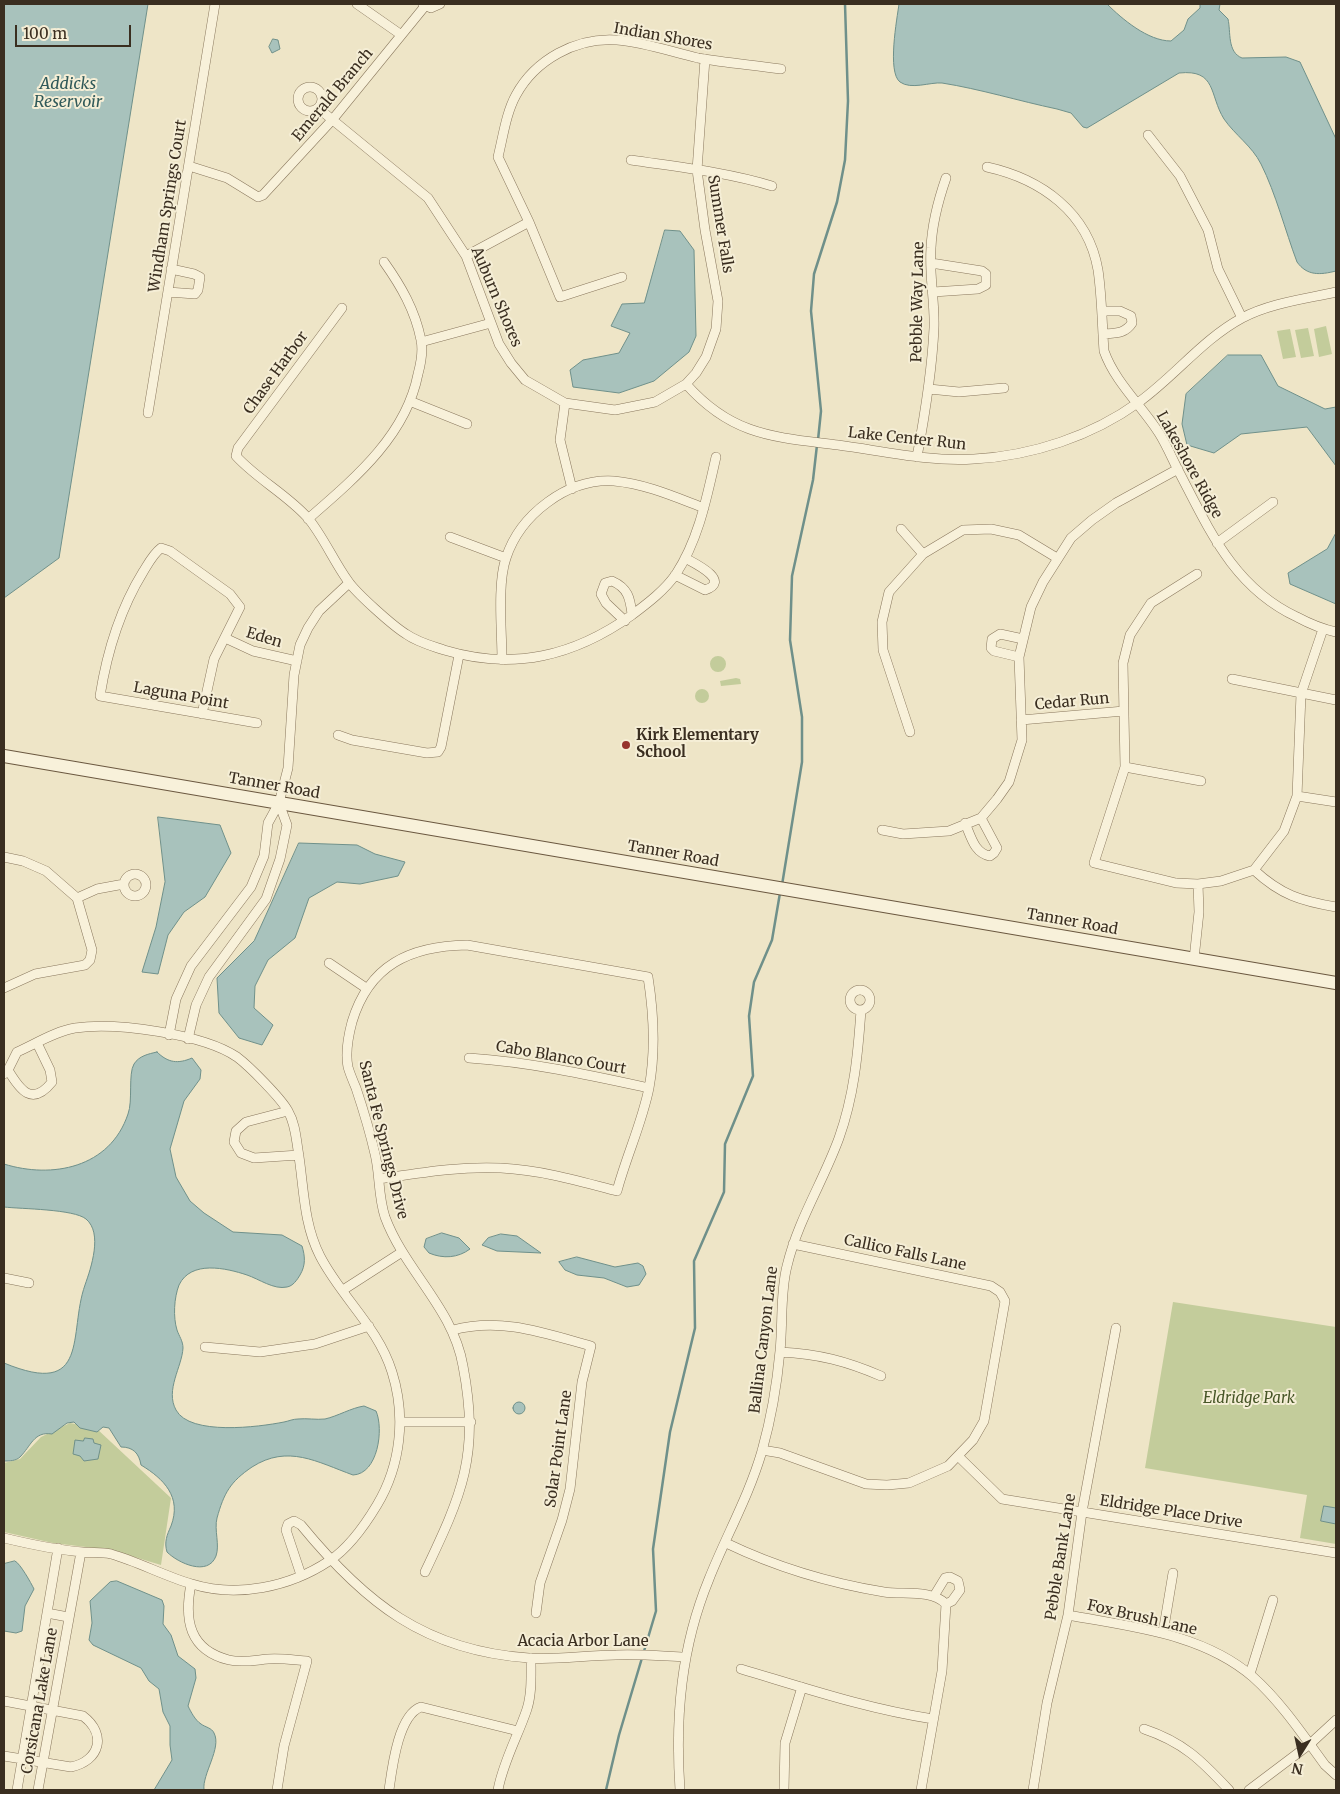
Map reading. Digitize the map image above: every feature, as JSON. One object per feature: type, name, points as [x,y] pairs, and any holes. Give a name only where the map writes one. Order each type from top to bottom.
[{"type":"main road","name":"Tanner Road","points":[[4,756],[1336,983]]},
{"type":"street","name":"Windham Springs Court","points":[[148,413],[215,4]]},
{"type":"street","points":[[357,4],[400,34]]},
{"type":"street","points":[[424,5],[435,8],[440,4]]},
{"type":"street","name":"Emerald Branch","points":[[188,166],[227,178],[258,197],[263,195],[333,119],[424,5]]},
{"type":"street","name":"Indian Shores","points":[[622,277],[560,297],[529,222],[498,157],[516,95],[533,72],[544,62],[563,51],[576,46],[603,41],[634,43],[705,59],[781,69]]},
{"type":"street","name":"Summer Falls","points":[[686,384],[706,357],[716,329],[718,315],[716,286],[704,230],[697,170],[705,59]]},
{"type":"street","name":"Auburn Shores","points":[[318,108],[428,198],[466,256],[491,323],[510,363],[525,380],[565,403],[614,410],[640,407],[655,402],[686,384]]},
{"type":"street","points":[[1148,135],[1184,183],[1208,230],[1218,269],[1242,318]]},
{"type":"street","points":[[631,160],[749,179],[772,186]]},
{"type":"street","name":"Lakeshore Ridge","points":[[987,167],[1011,172],[1038,185],[1059,199],[1074,216],[1092,250],[1098,269],[1103,334],[1108,361],[1118,379],[1160,434],[1216,543],[1248,584],[1283,611],[1323,630],[1336,632]]},
{"type":"street","name":"Pebble Way Lane","points":[[916,457],[929,389],[934,327],[931,263],[934,223],[938,199],[946,178]]},
{"type":"street","points":[[466,256],[529,222]]},
{"type":"street","points":[[384,262],[410,306],[421,342],[419,371],[412,402],[401,422],[384,444],[342,490],[308,519],[349,583],[406,635],[429,646],[459,654],[502,660],[549,655],[571,649],[603,634],[625,621],[655,597],[676,575],[685,558],[704,508],[716,457]]},
{"type":"street","points":[[931,263],[982,271],[986,274],[987,280],[986,285],[978,289],[933,292]]},
{"type":"street","points":[[168,292],[194,294],[198,290],[200,281],[200,277],[194,274],[171,269]]},
{"type":"street","name":"Lake Center Run","points":[[686,384],[700,398],[732,422],[770,437],[916,457],[972,459],[1018,454],[1048,447],[1088,431],[1137,403],[1218,333],[1242,318],[1276,306],[1336,292]]},
{"type":"street","name":"Chase Harbor","points":[[308,519],[281,492],[236,456],[238,448],[342,308]]},
{"type":"street","points":[[1102,311],[1125,312],[1131,316],[1132,322],[1128,329],[1122,332],[1103,334]]},
{"type":"street","points":[[421,342],[491,323]]},
{"type":"street","points":[[929,389],[959,392],[1004,388]]},
{"type":"street","points":[[412,402],[467,424]]},
{"type":"street","points":[[565,403],[560,440],[572,489]]},
{"type":"street","points":[[882,830],[903,834],[925,834],[949,831],[981,818],[1009,782],[1022,740],[1018,677],[1019,657],[1032,607],[1057,558],[1071,538],[1116,502],[1178,469]]},
{"type":"street","points":[[502,660],[502,597],[506,558],[526,521],[550,500],[572,489],[611,481],[658,490],[704,508]]},
{"type":"street","points":[[1216,543],[1273,502]]},
{"type":"street","points":[[901,529],[923,554]]},
{"type":"street","points":[[910,732],[883,650],[882,622],[889,592],[923,554],[963,530],[991,529],[1019,535],[1057,558]]},
{"type":"street","points":[[450,537],[506,558]]},
{"type":"street","name":"Laguna Point","points":[[225,638],[240,607],[230,594],[170,551],[161,548],[155,552],[121,613],[110,648],[100,696],[257,723]]},
{"type":"street","points":[[676,575],[705,590],[713,584],[714,579],[710,574],[685,558]]},
{"type":"street","points":[[1197,574],[1151,603],[1130,635],[1123,663],[1125,767],[1094,863],[1176,883],[1198,884],[1221,881],[1254,870],[1284,831],[1297,796],[1301,694],[1323,630]]},
{"type":"street","points":[[625,621],[606,603],[601,594],[605,583],[612,581],[626,590],[630,598],[632,614]]},
{"type":"street","points":[[169,1035],[176,999],[190,966],[251,887],[264,856],[268,823],[279,803],[288,768],[293,683],[297,661],[308,628],[319,611],[349,583]]},
{"type":"street","points":[[1019,657],[994,650],[992,648],[992,639],[1000,634],[1023,639]]},
{"type":"street","points":[[202,714],[214,659],[225,638]]},
{"type":"street","name":"Eden","points":[[225,638],[253,650],[297,661]]},
{"type":"street","points":[[338,735],[352,740],[427,754],[438,752],[441,747],[459,654]]},
{"type":"street","points":[[1232,679],[1336,700]]},
{"type":"street","name":"Cedar Run","points":[[1022,720],[1124,711]]},
{"type":"street","points":[[1125,767],[1201,781]]},
{"type":"street","points":[[1297,796],[1336,802]]},
{"type":"street","points":[[188,1039],[196,1005],[209,977],[266,898],[280,858],[287,825],[279,803]]},
{"type":"street","points":[[965,823],[975,847],[983,855],[990,856],[994,854],[997,848],[981,818]]},
{"type":"street","points":[[4,857],[23,861],[46,871],[77,898],[92,950],[90,960],[85,965],[35,974],[4,988]]},
{"type":"street","points":[[1254,870],[1272,888],[1307,902],[1336,907]]},
{"type":"street","points":[[77,898],[98,889],[124,884]]},
{"type":"street","points":[[1194,959],[1199,912],[1198,884]]},
{"type":"street","name":"Santa Fe Springs Drive","points":[[425,1572],[454,1512],[464,1481],[470,1452],[470,1422],[463,1364],[452,1330],[438,1303],[402,1252],[385,1217],[375,1154],[348,1068],[347,1051],[356,1009],[366,988],[385,969],[415,952],[438,945],[467,945],[648,977],[655,1017],[654,1051],[649,1088]]},
{"type":"street","points":[[329,963],[366,988]]},
{"type":"street","name":"Ballina Canyon Lane","points":[[680,1790],[679,1699],[684,1657],[709,1577],[726,1544],[762,1450],[780,1352],[784,1288],[793,1244],[838,1140],[846,1116],[856,1070],[861,1010]]},
{"type":"street","points":[[4,1538],[81,1552],[109,1554],[191,1584],[231,1590],[256,1589],[280,1583],[330,1561],[352,1541],[380,1501],[394,1467],[401,1422],[393,1375],[386,1354],[369,1326],[320,1258],[308,1229],[295,1131],[288,1111],[238,1058],[214,1045],[169,1035],[114,1027],[73,1028],[37,1043],[17,1052],[6,1072],[20,1090],[31,1095],[44,1092],[52,1082],[50,1070],[37,1043]]},
{"type":"street","name":"Cabo Blanco Court","points":[[469,1058],[502,1060],[577,1072],[649,1088]]},
{"type":"street","points":[[379,1179],[431,1171],[502,1168],[540,1172],[617,1192],[649,1088]]},
{"type":"street","points":[[288,1111],[246,1122],[236,1130],[234,1142],[241,1153],[254,1158],[299,1155]]},
{"type":"street","name":"Callico Falls Lane","points":[[793,1244],[991,1286],[1000,1292],[1005,1301],[984,1421],[973,1440],[959,1456]]},
{"type":"street","points":[[342,1290],[402,1252]]},
{"type":"street","points":[[4,1278],[29,1283]]},
{"type":"street","name":"Solar Point Lane","points":[[452,1330],[483,1324],[518,1326],[591,1346],[579,1401],[570,1489],[562,1520],[540,1583],[536,1613]]},
{"type":"street","points":[[205,1346],[260,1352],[315,1344],[369,1326]]},
{"type":"street","name":"Pebble Bank Lane","points":[[1033,1790],[1047,1703],[1068,1615],[1082,1512],[1116,1328]]},
{"type":"street","points":[[780,1352],[813,1354],[846,1361],[881,1376]]},
{"type":"street","points":[[401,1422],[470,1422]]},
{"type":"street","points":[[762,1450],[780,1453],[866,1484],[887,1485],[909,1483],[930,1475],[948,1466],[959,1456]]},
{"type":"street","name":"Eldridge Place Drive","points":[[959,1456],[1002,1499],[1336,1553]]},
{"type":"street","name":"Acacia Arbor Lane","points":[[301,1575],[288,1536],[288,1524],[294,1522],[301,1525],[330,1561],[377,1604],[426,1633],[450,1643],[500,1655],[531,1658],[618,1654],[684,1657]]},
{"type":"street","points":[[726,1544],[785,1568],[854,1587],[940,1599],[952,1601],[960,1590],[958,1582],[950,1577],[945,1578],[940,1599],[942,1671],[921,1790]]},
{"type":"street","name":"Corsicana Lake Lane","points":[[17,1790],[58,1548]]},
{"type":"street","name":"Corsicana Lake Lane","points":[[38,1790],[81,1552]]},
{"type":"street","points":[[1163,1633],[1173,1573]]},
{"type":"street","points":[[191,1584],[188,1603],[190,1627],[195,1639],[203,1647],[230,1660],[307,1661],[284,1746],[277,1790]]},
{"type":"street","points":[[1250,1674],[1273,1600]]},
{"type":"street","name":"Corsicana Lake Lane","points":[[47,1613],[68,1616]]},
{"type":"street","name":"Fox Brush Lane","points":[[1068,1615],[1163,1633],[1200,1645],[1250,1674],[1267,1691],[1325,1765],[1336,1775]]},
{"type":"street","points":[[498,1790],[527,1708],[531,1688],[531,1658]]},
{"type":"street","points":[[741,1668],[886,1712],[933,1719]]},
{"type":"street","points":[[784,1790],[785,1743],[802,1687]]},
{"type":"street","points":[[4,1701],[83,1716],[92,1723],[98,1735],[97,1746],[93,1755],[80,1765],[71,1767],[4,1756]]},
{"type":"street","points":[[389,1790],[398,1744],[407,1719],[415,1709],[421,1707],[518,1731]]},
{"type":"street","points":[[1249,1790],[1310,1744],[1336,1720]]},
{"type":"street","points":[[1144,1729],[1176,1742],[1206,1766],[1229,1790]]},
{"type":"green space","points":[[1326,326],[1332,354],[1319,357],[1314,329]]},
{"type":"green space","points":[[1308,328],[1314,356],[1301,358],[1295,330]]},
{"type":"green space","points":[[1290,329],[1296,357],[1283,359],[1277,331]]},
{"type":"green space","points":[[718,656],[724,658],[726,664],[724,670],[718,672],[712,670],[710,664],[712,658]]},
{"type":"green space","points":[[740,679],[741,684],[721,686],[720,681]]},
{"type":"green space","points":[[702,689],[707,691],[709,696],[707,701],[702,703],[697,701],[695,696],[697,691]]},
{"type":"green space","name":"Eldridge Park","points":[[1173,1302],[1336,1327],[1336,1544],[1300,1538],[1307,1495],[1145,1468]]},
{"type":"green space","points":[[70,1423],[96,1428],[171,1498],[161,1565],[111,1550],[53,1543],[4,1532],[4,1463],[20,1459],[41,1437]]},
{"type":"water","name":"Addicks Reservoir","points":[[4,4],[148,4],[59,558],[4,598]]},
{"type":"water","points":[[899,4],[1107,4],[1136,28],[1153,37],[1171,41],[1184,30],[1188,19],[1200,8],[1200,4],[1220,4],[1219,10],[1228,19],[1230,41],[1237,55],[1242,58],[1286,57],[1300,62],[1336,139],[1336,271],[1314,273],[1305,270],[1297,262],[1276,200],[1261,164],[1224,119],[1210,86],[1206,79],[1200,75],[1179,73],[1087,128],[1083,127],[1071,113],[1057,109],[971,88],[942,83],[915,86],[900,82],[896,76],[893,57]]},
{"type":"water","points":[[273,39],[278,40],[280,49],[272,53],[269,47]]},
{"type":"water","points":[[665,230],[680,231],[694,250],[696,336],[689,352],[654,381],[619,393],[573,387],[570,370],[583,360],[619,353],[630,333],[611,326],[622,304],[644,303]]},
{"type":"water","points":[[1228,355],[1261,355],[1278,386],[1325,409],[1336,407],[1336,466],[1307,427],[1241,434],[1214,453],[1187,445],[1182,424],[1186,394]]},
{"type":"water","points":[[1336,533],[1336,604],[1290,584],[1288,573],[1327,549]]},
{"type":"water","points":[[158,817],[220,825],[231,853],[205,897],[184,912],[168,935],[158,974],[142,972],[156,927],[165,882]]},
{"type":"water","points":[[299,843],[357,845],[375,854],[405,862],[398,876],[360,884],[337,882],[309,898],[295,938],[268,960],[255,986],[254,1008],[273,1025],[262,1045],[239,1038],[219,1013],[217,978],[254,941]]},
{"type":"water","points":[[157,1052],[169,1060],[178,1062],[192,1058],[201,1070],[200,1079],[184,1101],[170,1149],[176,1177],[190,1201],[204,1213],[233,1232],[282,1235],[302,1246],[304,1257],[303,1268],[296,1281],[282,1288],[272,1286],[247,1275],[219,1268],[200,1269],[185,1277],[177,1290],[175,1308],[177,1330],[183,1348],[172,1395],[176,1410],[184,1418],[195,1424],[226,1428],[259,1426],[296,1419],[325,1419],[364,1406],[376,1411],[379,1428],[379,1439],[373,1459],[361,1473],[353,1475],[315,1461],[290,1456],[265,1460],[244,1472],[225,1495],[217,1518],[216,1556],[207,1566],[200,1567],[185,1564],[167,1552],[166,1539],[174,1516],[174,1506],[169,1490],[157,1476],[141,1465],[139,1457],[135,1452],[129,1448],[121,1447],[109,1428],[103,1427],[97,1432],[80,1428],[74,1422],[67,1423],[52,1434],[37,1437],[18,1458],[4,1461],[4,1363],[32,1372],[51,1373],[63,1367],[71,1356],[80,1304],[95,1242],[91,1225],[80,1216],[59,1211],[4,1207],[4,1164],[41,1170],[60,1169],[94,1158],[108,1147],[119,1132],[128,1114],[131,1074],[134,1064],[141,1057]]},
{"type":"water","points":[[442,1233],[459,1238],[470,1249],[450,1257],[429,1253],[424,1247],[426,1239]]},
{"type":"water","points":[[501,1234],[517,1236],[541,1253],[497,1251],[482,1245],[488,1238]]},
{"type":"water","points":[[577,1257],[615,1267],[638,1263],[643,1266],[646,1274],[639,1285],[627,1287],[604,1278],[577,1275],[565,1270],[559,1262]]},
{"type":"water","points":[[517,1402],[521,1402],[525,1408],[521,1414],[517,1414],[513,1410],[513,1406]]},
{"type":"water","points":[[85,1438],[93,1439],[94,1443],[101,1445],[98,1459],[84,1461],[80,1456],[73,1454],[75,1440],[83,1441]]},
{"type":"water","points":[[1324,1506],[1336,1508],[1336,1524],[1321,1521]]},
{"type":"water","points":[[15,1561],[34,1589],[25,1606],[22,1631],[16,1633],[4,1631],[4,1564]]},
{"type":"water","points":[[117,1581],[162,1600],[164,1606],[163,1624],[171,1635],[178,1656],[195,1669],[196,1678],[188,1706],[193,1716],[201,1724],[213,1731],[216,1739],[216,1746],[206,1776],[204,1790],[154,1790],[172,1760],[170,1726],[163,1712],[159,1689],[149,1681],[141,1668],[93,1645],[89,1640],[92,1623],[90,1601],[110,1582]]},
{"type":"waterway","points":[[818,440],[821,411],[811,311],[814,274],[837,202],[845,160],[848,101],[845,4]]},
{"type":"waterway","points":[[782,885],[802,762],[802,717],[790,640],[792,576],[813,480],[817,445]]},
{"type":"waterway","points":[[606,1790],[619,1735],[656,1611],[653,1549],[670,1432],[695,1328],[694,1261],[724,1192],[725,1144],[753,1076],[749,1016],[754,982],[772,940],[780,893]]},
{"type":"place","name":"Kirk Elementary School","points":[[626,745]]}]
